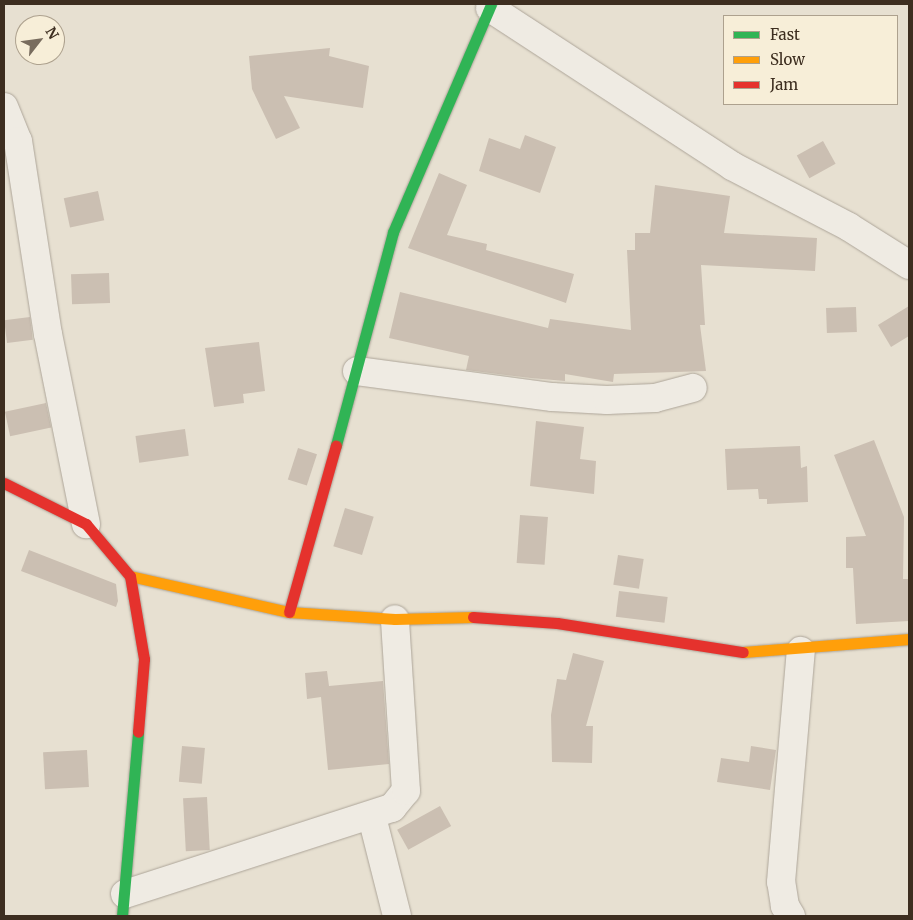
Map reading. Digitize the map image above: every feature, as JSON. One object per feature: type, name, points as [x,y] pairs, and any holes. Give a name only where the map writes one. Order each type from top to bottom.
[{"type":"street","points":[[289,612],[358,371],[393,232],[490,6],[732,166],[849,227],[909,265]]},
{"type":"street","points":[[4,108],[18,141],[48,334],[86,524]]},
{"type":"street","points":[[358,371],[552,397],[607,400],[655,398],[693,388]]},
{"type":"street","points":[[4,483],[86,524],[130,576],[144,660],[123,905],[372,817],[392,808],[406,791],[395,619]]},
{"type":"street","points":[[130,576],[221,599],[289,612],[395,619],[489,616],[557,623],[748,653],[801,651],[909,638]]},
{"type":"street","points":[[791,916],[785,906],[781,882],[801,651]]},
{"type":"street","points":[[372,817],[397,916]]},
{"type":"building","points":[[330,48],[329,56],[369,66],[363,108],[284,96],[300,128],[276,139],[252,89],[249,56]]},
{"type":"building","points":[[525,135],[556,147],[540,193],[479,171],[489,138],[520,149]]},
{"type":"building","points":[[823,141],[836,164],[809,178],[797,156]]},
{"type":"building","points":[[439,173],[467,185],[447,235],[487,244],[486,250],[574,274],[566,303],[408,248]]},
{"type":"building","points":[[655,185],[730,196],[724,233],[817,238],[815,271],[701,265],[705,325],[700,325],[706,371],[614,374],[613,382],[565,374],[565,381],[531,378],[466,370],[469,356],[389,338],[400,292],[548,328],[550,319],[631,330],[627,250],[635,250],[635,233],[650,233]]},
{"type":"building","points":[[98,191],[104,220],[70,228],[64,198]]},
{"type":"building","points":[[109,273],[110,303],[72,304],[71,274]]},
{"type":"building","points":[[909,306],[909,336],[891,347],[878,325]]},
{"type":"building","points":[[856,307],[857,332],[827,333],[826,308]]},
{"type":"building","points":[[30,317],[33,340],[7,343],[4,320]]},
{"type":"building","points":[[259,342],[265,391],[243,394],[244,403],[214,407],[205,348]]},
{"type":"building","points":[[46,403],[51,427],[10,436],[5,412]]},
{"type":"building","points":[[536,421],[584,427],[580,459],[596,461],[594,494],[530,486]]},
{"type":"building","points":[[185,429],[189,456],[139,463],[135,436]]},
{"type":"building","points":[[874,440],[904,517],[903,579],[909,579],[909,621],[856,624],[853,568],[846,568],[846,537],[866,536],[834,455]]},
{"type":"building","points":[[800,446],[801,468],[807,466],[808,502],[767,504],[767,499],[759,499],[758,489],[727,490],[725,449]]},
{"type":"building","points":[[298,448],[317,454],[307,486],[288,479]]},
{"type":"building","points":[[345,508],[374,517],[362,555],[333,546]]},
{"type":"building","points":[[520,515],[548,517],[545,565],[517,563]]},
{"type":"building","points":[[29,550],[116,584],[118,601],[116,607],[21,571]]},
{"type":"building","points":[[618,555],[644,559],[639,589],[613,585]]},
{"type":"building","points":[[619,591],[668,597],[664,623],[616,617]]},
{"type":"building","points":[[573,653],[604,661],[586,726],[593,726],[592,763],[552,762],[551,715],[557,679],[566,680]]},
{"type":"building","points":[[327,671],[329,686],[383,681],[389,764],[328,770],[321,697],[307,699],[305,673]]},
{"type":"building","points":[[182,746],[205,748],[202,784],[179,782]]},
{"type":"building","points":[[751,746],[776,750],[770,790],[717,782],[721,758],[749,762]]},
{"type":"building","points":[[87,750],[89,787],[45,789],[43,752]]},
{"type":"building","points":[[207,797],[210,850],[186,851],[183,798]]},
{"type":"building","points":[[440,806],[451,826],[408,850],[397,830]]},
{"type":"traffic: fast","points":[[336,445],[393,232],[491,4]]},
{"type":"traffic: fast","points":[[122,916],[138,732]]},
{"type":"traffic: slow","points":[[130,576],[289,612],[395,619],[473,617]]},
{"type":"traffic: slow","points":[[743,652],[909,639]]},
{"type":"traffic: jam","points":[[289,612],[336,445]]},
{"type":"traffic: jam","points":[[4,483],[86,524],[130,576],[144,659],[138,732]]},
{"type":"traffic: jam","points":[[473,617],[557,623],[743,652]]}]
